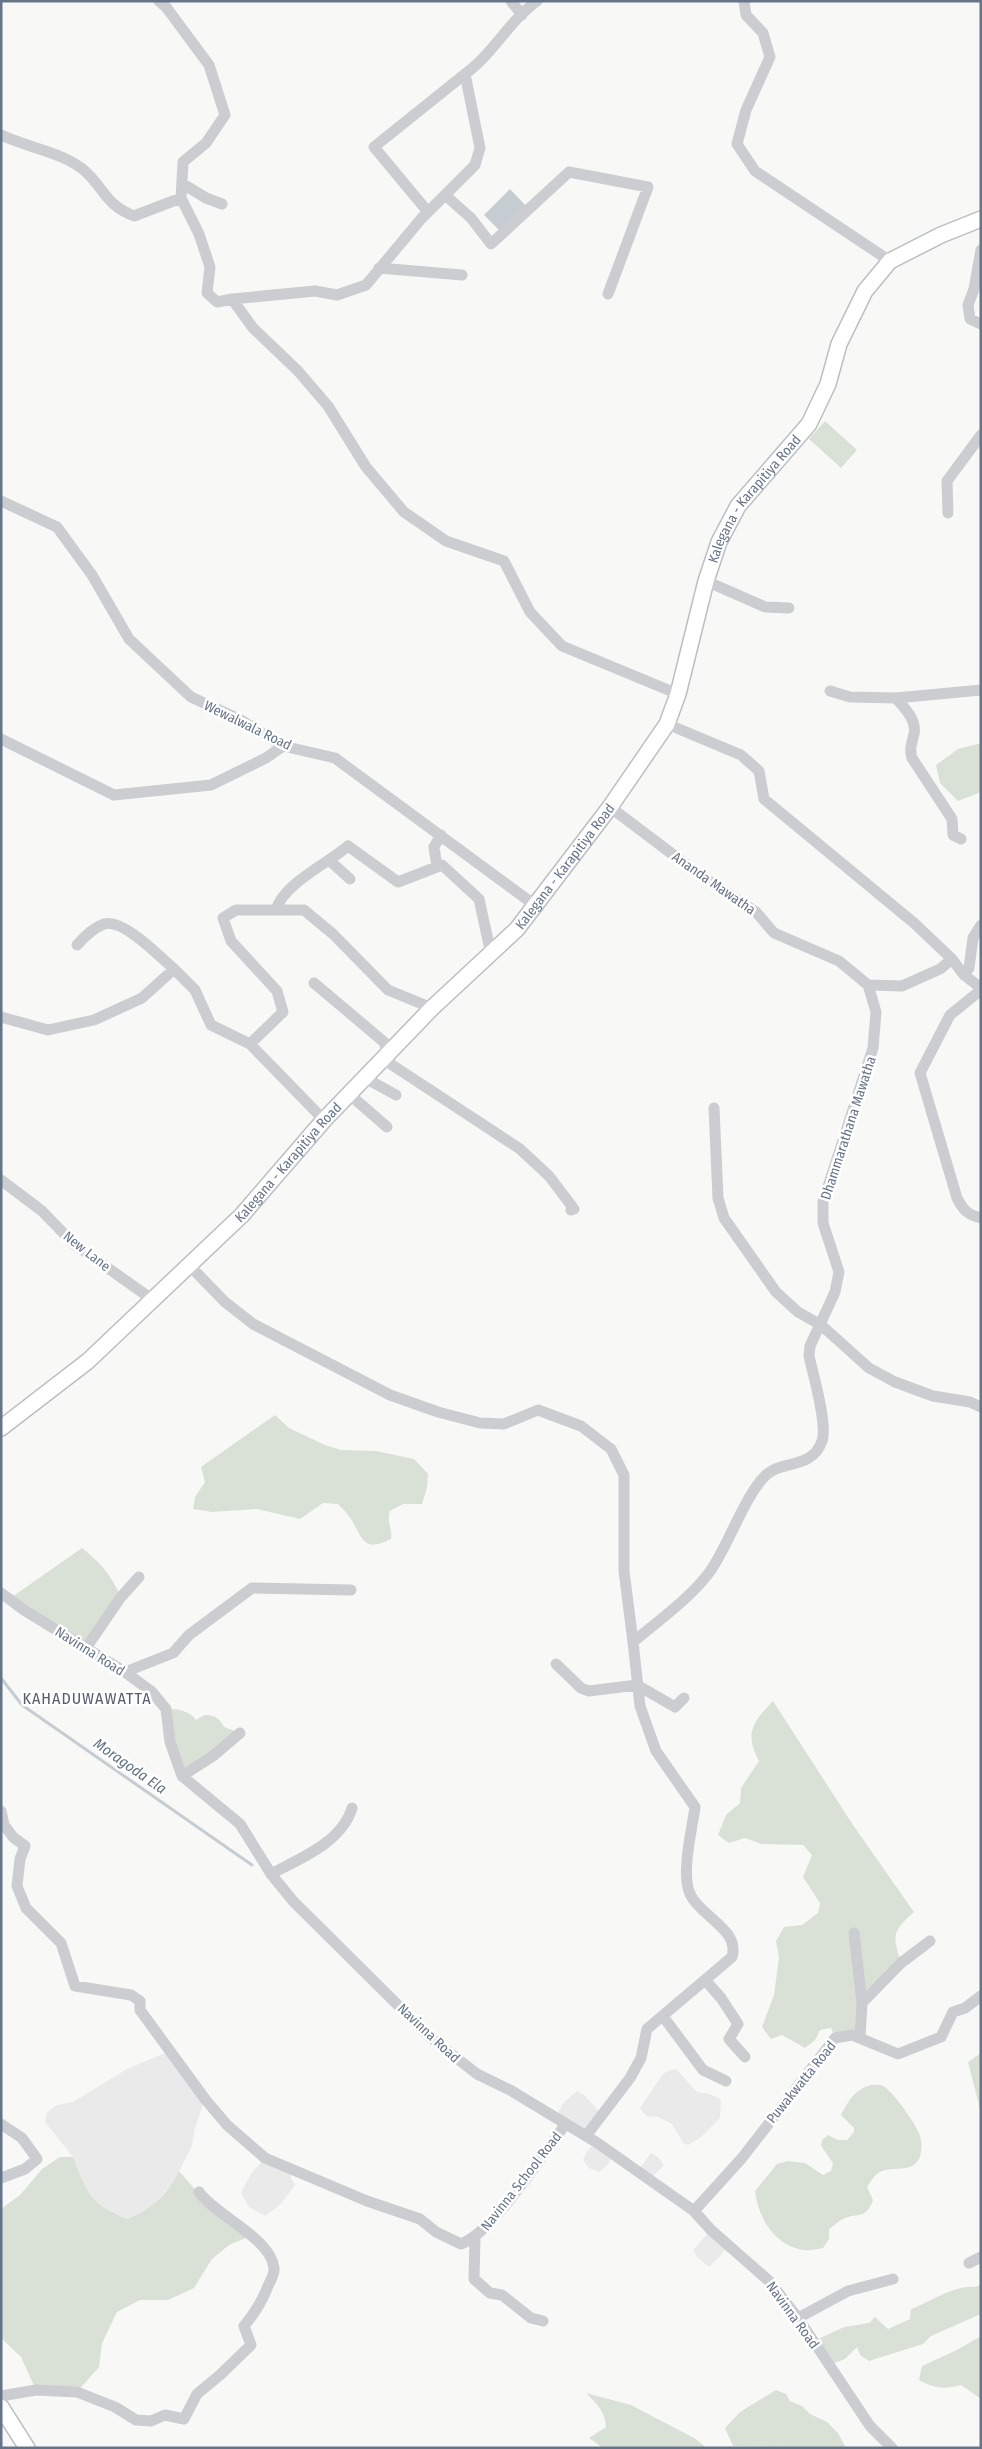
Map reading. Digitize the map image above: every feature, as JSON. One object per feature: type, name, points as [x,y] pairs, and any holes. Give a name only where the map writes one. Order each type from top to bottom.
[{"type":"main road","name":"Kalegana - Karapitiya Road","points":[[1,1428],[88,1361],[242,1215],[324,1120],[432,1008],[517,929],[536,906],[610,806],[667,724],[678,694],[706,581],[719,542],[738,506],[809,424],[828,384],[839,344],[865,291],[890,261],[941,235],[981,219]]},
{"type":"main road","points":[[1,2407],[27,2448]]},
{"type":"street","points":[[159,1],[166,7],[209,65],[225,115],[206,143],[183,162],[184,184],[181,198],[199,234],[210,267],[207,293],[217,302],[315,291],[337,295],[366,285],[428,212],[475,164],[480,148],[465,74]]},
{"type":"street","points":[[511,1],[522,15]]},
{"type":"street","points":[[428,212],[374,147],[465,74],[498,44],[522,15],[537,1]]},
{"type":"street","points":[[744,1],[746,15],[763,33],[770,57],[746,110],[737,144],[755,171],[890,261]]},
{"type":"street","points":[[1,135],[21,145],[65,159],[86,172],[110,202],[121,211],[134,216],[181,198]]},
{"type":"street","points":[[445,195],[472,218],[491,244],[569,172],[648,187],[608,294]]},
{"type":"street","points":[[184,184],[206,198],[222,204]]},
{"type":"street","points":[[981,250],[974,288],[968,305],[970,319],[981,324]]},
{"type":"street","points":[[379,268],[462,275]]},
{"type":"street","points":[[232,299],[253,328],[298,371],[328,406],[366,467],[404,512],[446,541],[504,561],[530,612],[562,646],[678,694]]},
{"type":"street","points":[[948,514],[947,481],[981,435]]},
{"type":"street","name":"Wewalwala Road","points":[[1,501],[57,527],[92,575],[129,638],[191,697],[239,719],[283,746],[335,758],[536,906]]},
{"type":"street","points":[[706,581],[765,607],[789,608]]},
{"type":"street","points":[[830,691],[850,696],[896,698],[981,690]]},
{"type":"street","points":[[896,698],[912,716],[915,731],[909,749],[912,758],[952,819],[953,835],[961,840]]},
{"type":"street","points":[[667,724],[741,755],[759,771],[764,799],[914,922],[952,959],[964,975],[981,989],[950,1015],[920,1073],[957,1198],[963,1210],[970,1216],[981,1218]]},
{"type":"street","points":[[1,740],[114,795],[211,785],[266,758],[283,746]]},
{"type":"street","name":"Ananda Mawatha","points":[[610,806],[700,875],[756,912],[774,933],[839,961],[868,985]]},
{"type":"street","points":[[437,868],[434,847],[442,835]]},
{"type":"street","points":[[276,910],[278,901],[297,882],[330,861],[348,846],[398,882],[442,865],[479,899],[491,954]]},
{"type":"street","points":[[330,861],[350,879]]},
{"type":"street","points":[[250,1044],[283,1012],[277,991],[231,941],[223,918],[236,910],[304,910],[332,934],[388,990],[432,1008]]},
{"type":"street","points":[[77,945],[88,932],[106,923],[122,926],[174,969],[195,990],[211,1025],[250,1044],[324,1120]]},
{"type":"street","points":[[964,975],[969,968],[973,938],[981,925]]},
{"type":"street","points":[[868,985],[902,986],[940,969],[952,959]]},
{"type":"street","points":[[1,1017],[48,1030],[94,1020],[142,998],[174,969]]},
{"type":"street","points":[[314,983],[384,1042],[385,1056],[520,1149],[549,1176],[574,1208],[571,1210]]},
{"type":"street","name":"Dhammarathana Mawatha","points":[[633,1642],[678,1604],[710,1571],[756,1488],[767,1473],[810,1459],[822,1441],[823,1419],[809,1356],[810,1346],[835,1292],[839,1272],[823,1223],[823,1202],[873,1048],[876,1012],[868,985]]},
{"type":"street","points":[[364,1078],[396,1095]]},
{"type":"street","points":[[349,1094],[387,1127]]},
{"type":"street","points":[[714,1108],[718,1198],[724,1218],[776,1292],[798,1312],[821,1325],[869,1368],[895,1382],[933,1396],[970,1402],[981,1407]]},
{"type":"street","name":"New Lane","points":[[1,1180],[42,1211],[74,1244],[153,1300]]},
{"type":"street","points":[[189,1265],[225,1302],[253,1324],[390,1395],[438,1412],[480,1423],[504,1424],[538,1410],[581,1426],[611,1449],[624,1475],[624,1571],[640,1706],[656,1751],[695,1808],[687,1872],[691,1897],[732,1939],[735,1949],[732,1957],[706,1981],[647,2029],[641,2058],[630,2078],[586,2136]]},
{"type":"street","points":[[86,1648],[121,1597],[139,1577]]},
{"type":"street","points":[[125,1672],[173,1653],[189,1635],[252,1588],[350,1590]]},
{"type":"street","name":"Navinna Road","points":[[1,1593],[24,1610],[125,1672],[152,1692],[166,1709],[170,1742],[182,1776],[240,1824],[271,1874],[293,1901],[431,2038],[477,2074],[510,2090],[586,2136],[694,2211],[727,2245],[769,2281],[798,2318],[870,2426],[892,2448]]},
{"type":"street","points":[[556,1664],[581,1688],[589,1691],[637,1685],[676,1707],[684,1698]]},
{"type":"street","points":[[182,1776],[213,1756],[240,1733]]},
{"type":"street","points":[[271,1874],[324,1844],[344,1828],[352,1808]]},
{"type":"street","name":"Navinna School Road","points":[[1,1811],[4,1825],[13,1837],[25,1846],[20,1859],[17,1886],[26,1908],[61,1943],[75,1986],[131,1995],[140,2001],[140,2010],[168,2052],[227,2125],[270,2161],[368,2201],[420,2219],[436,2232],[461,2244],[475,2237],[528,2176],[562,2129],[564,2123]]},
{"type":"street","points":[[854,1933],[862,2003],[860,2038]]},
{"type":"street","points":[[862,2003],[901,1963],[930,1942]]},
{"type":"street","points":[[706,1981],[721,1998],[738,2024],[729,2039],[745,2058]]},
{"type":"street","name":"Puwakwatta Road","points":[[694,2211],[742,2158],[835,2038],[852,2035],[898,2054],[941,2037],[953,2012],[965,2008],[981,1996]]},
{"type":"street","points":[[661,2018],[665,2019],[703,2070],[726,2081]]},
{"type":"street","points":[[1,2124],[22,2138],[37,2159],[25,2168],[1,2178]]},
{"type":"street","points":[[1,2396],[36,2390],[77,2392],[115,2407],[136,2420],[151,2421],[165,2415],[184,2419],[197,2394],[220,2375],[250,2344],[244,2326],[260,2307],[274,2271],[272,2258],[251,2236],[207,2203],[199,2192]]},
{"type":"street","points":[[475,2237],[474,2279],[490,2293],[502,2295],[531,2318],[544,2321]]},
{"type":"street","points":[[969,2263],[981,2257]]},
{"type":"street","points":[[798,2318],[848,2291],[893,2279]]},
{"type":"shaded area","points":[[510,189],[526,206],[501,232],[484,215]]},
{"type":"shaded area","points":[[825,421],[857,450],[841,468],[809,439]]},
{"type":"shaded area","points":[[981,743],[981,792],[958,801],[940,783],[936,765],[958,749]]},
{"type":"shaded area","points":[[275,1415],[289,1428],[325,1445],[341,1450],[376,1451],[414,1459],[428,1474],[427,1488],[422,1504],[403,1504],[390,1511],[391,1539],[375,1545],[365,1542],[338,1504],[323,1503],[300,1519],[257,1509],[212,1512],[193,1509],[195,1497],[205,1482],[201,1467]]},
{"type":"shaded area","points":[[82,1548],[104,1570],[121,1597],[86,1648],[9,1599]]},
{"type":"shaded area","points":[[773,1701],[853,1825],[914,1912],[901,1925],[896,1935],[896,1946],[901,1963],[862,2003],[860,2038],[835,2038],[831,2028],[820,2030],[815,2040],[805,2048],[782,2035],[771,2039],[762,2027],[774,1995],[779,1957],[776,1941],[784,1927],[802,1925],[818,1913],[820,1903],[803,1877],[812,1855],[803,1845],[761,1844],[745,1838],[729,1843],[718,1835],[726,1815],[740,1803],[741,1788],[759,1761],[752,1743],[753,1728],[760,1715]]},
{"type":"shaded area","points":[[166,1709],[183,1711],[190,1714],[196,1720],[204,1715],[213,1716],[224,1727],[240,1733],[182,1776]]},
{"type":"shaded area","points":[[168,2052],[205,2099],[195,2128],[192,2146],[173,2183],[148,2211],[128,2219],[106,2211],[86,2192],[73,2157],[45,2122],[47,2112],[57,2105],[73,2102],[127,2069]]},
{"type":"shaded area","points":[[981,2053],[981,2113],[968,2062]]},
{"type":"shaded area","points":[[676,2069],[697,2092],[709,2094],[719,2098],[721,2101],[720,2118],[701,2137],[688,2145],[683,2143],[672,2124],[658,2117],[646,2116],[640,2108],[663,2074]]},
{"type":"shaded area","points":[[871,2085],[880,2085],[887,2089],[909,2116],[921,2138],[919,2159],[910,2167],[882,2171],[876,2175],[867,2187],[873,2200],[870,2206],[864,2213],[841,2220],[829,2229],[829,2239],[823,2248],[804,2250],[785,2243],[777,2237],[764,2220],[755,2191],[777,2164],[788,2161],[805,2163],[823,2175],[831,2171],[833,2163],[821,2146],[822,2140],[828,2135],[838,2140],[847,2140],[854,2132],[854,2128],[841,2115],[853,2096]]},
{"type":"shaded area","points":[[577,2091],[584,2095],[603,2116],[586,2136],[555,2118],[564,2102]]},
{"type":"shaded area","points":[[596,2142],[611,2153],[609,2163],[599,2172],[589,2168],[583,2160],[587,2151]]},
{"type":"shaded area","points":[[651,2153],[658,2157],[664,2165],[653,2176],[637,2172]]},
{"type":"shaded area","points":[[60,2157],[73,2157],[82,2180],[98,2203],[115,2214],[128,2219],[145,2211],[158,2200],[170,2187],[179,2171],[207,2203],[251,2236],[229,2245],[212,2259],[194,2288],[168,2300],[140,2300],[117,2312],[102,2343],[99,2367],[77,2392],[36,2390],[21,2357],[1,2338],[1,2209],[20,2195],[42,2169]]},
{"type":"shaded area","points":[[265,2158],[291,2170],[291,2179],[295,2185],[281,2204],[265,2216],[249,2207],[241,2193],[251,2174]]},
{"type":"shaded area","points":[[711,2230],[727,2245],[721,2255],[709,2267],[698,2258],[693,2250]]},
{"type":"shaded area","points":[[981,2284],[981,2314],[931,2336],[923,2344],[869,2361],[860,2355],[857,2347],[845,2359],[829,2365],[814,2341],[844,2327],[869,2323],[875,2317],[888,2329],[910,2319],[911,2309],[960,2288],[976,2287]]},
{"type":"shaded area","points":[[981,2336],[981,2399],[961,2385],[939,2387],[919,2380],[922,2366],[957,2350]]},
{"type":"shaded area","points":[[776,2390],[786,2394],[790,2401],[802,2406],[810,2414],[827,2422],[838,2433],[846,2448],[733,2446],[725,2428],[740,2412]]},
{"type":"shaded area","points":[[586,2393],[631,2405],[694,2438],[707,2448],[603,2448],[589,2438],[606,2427],[602,2412]]},
{"type":"waterway","name":"Moragoda Ela","points":[[1,1678],[22,1705],[252,1865]]},
{"type":"district","name":"KAHADUWAWATTA","points":[[87,1698]]}]
